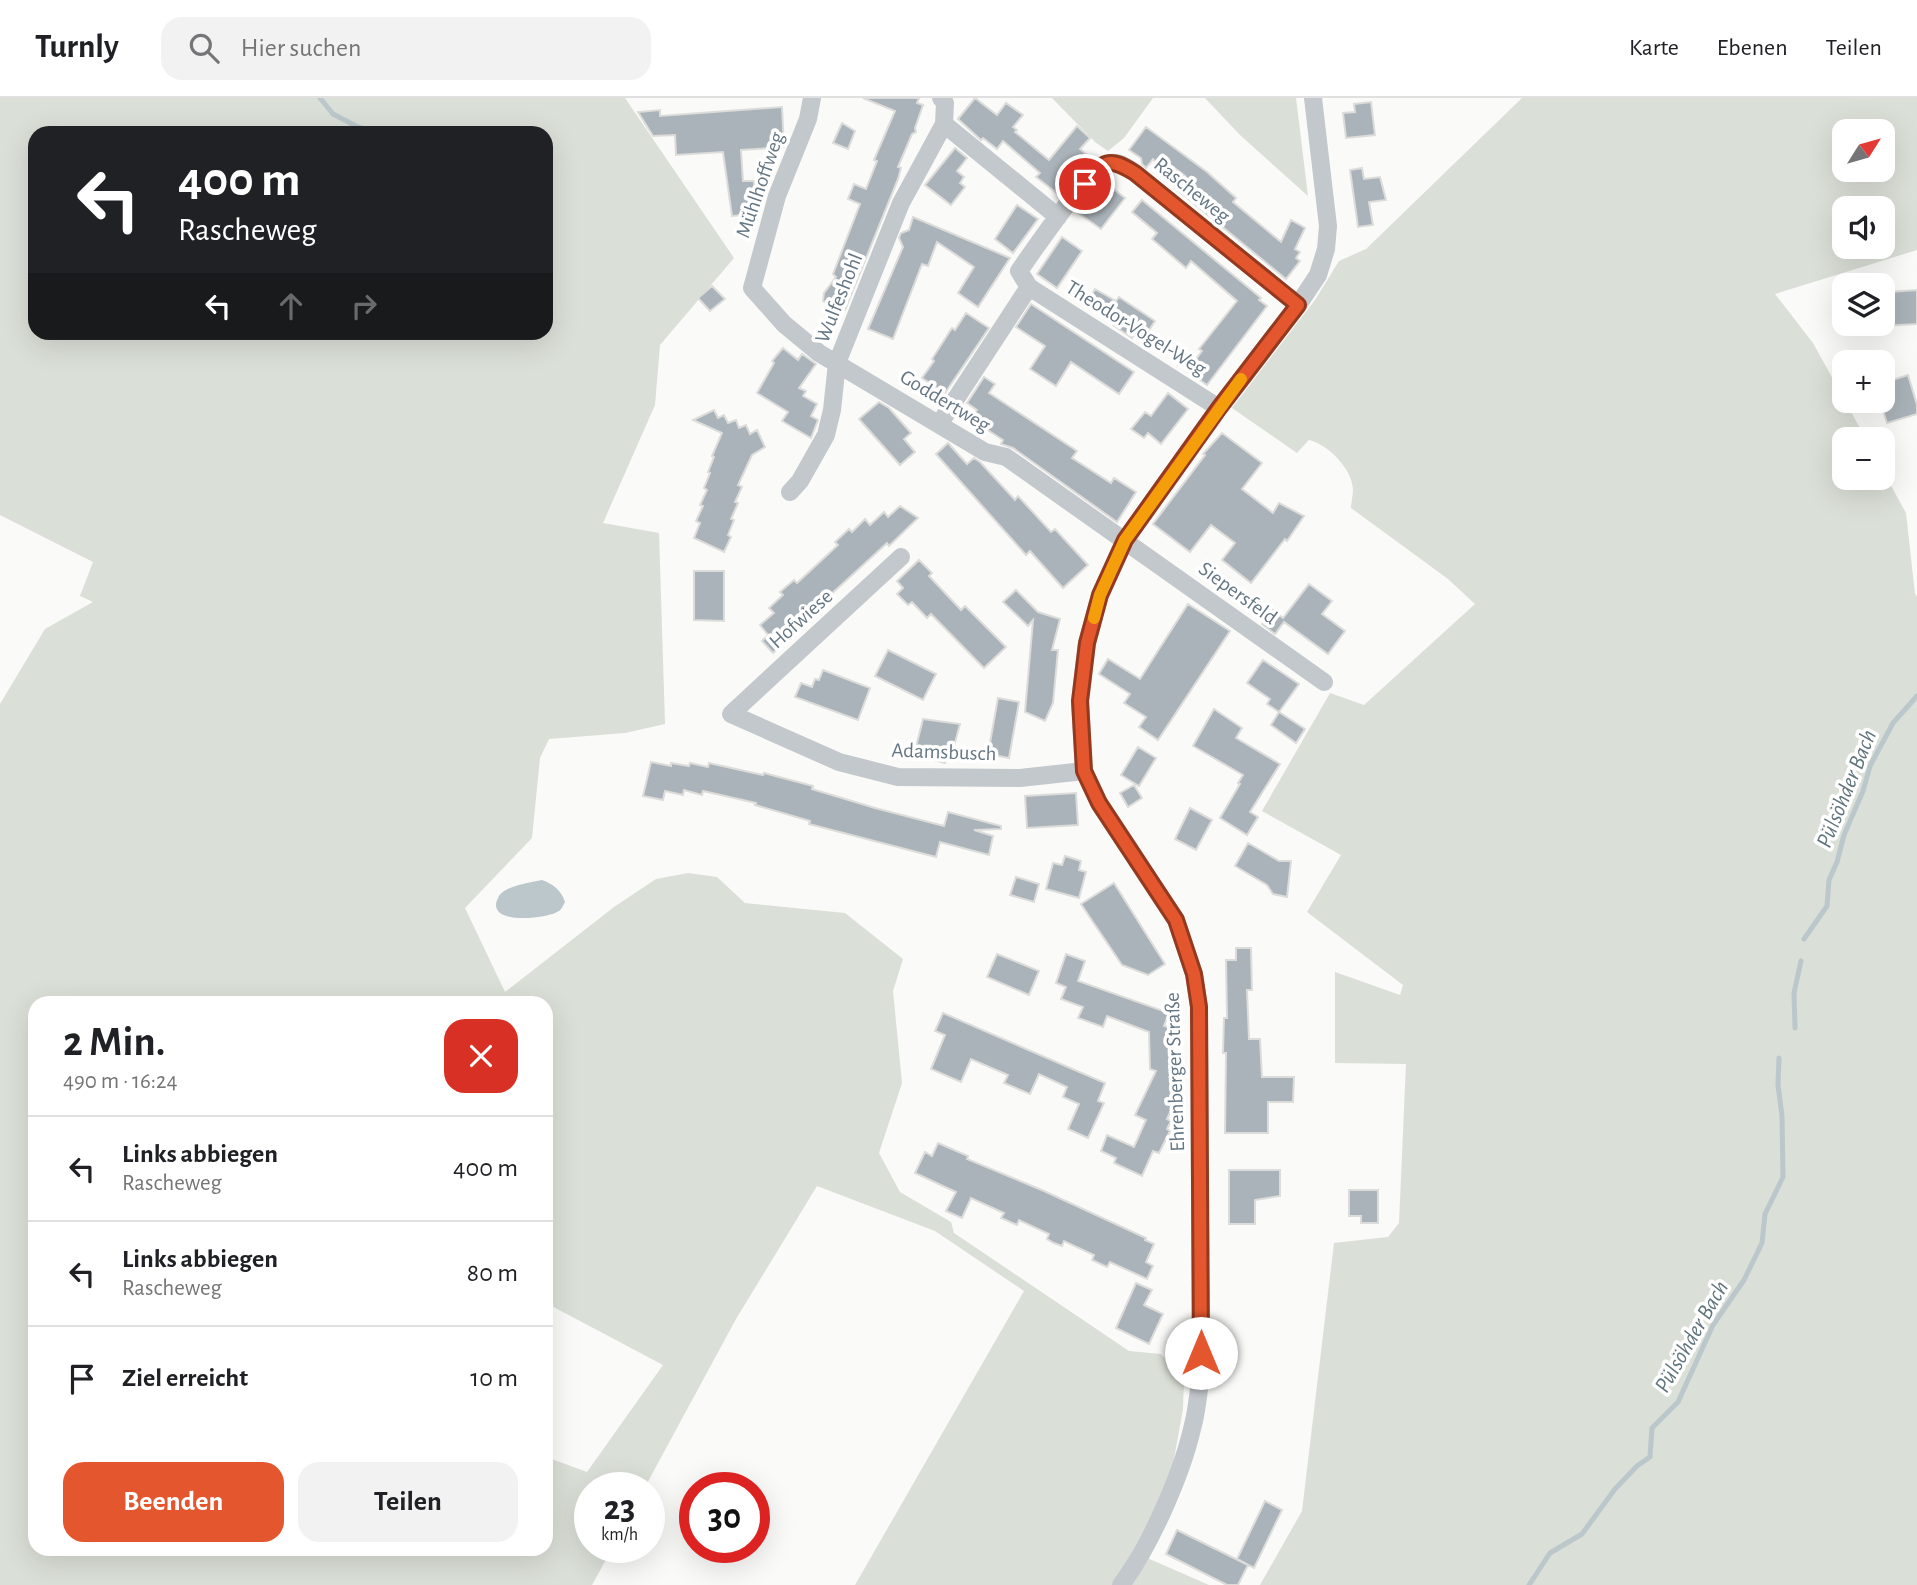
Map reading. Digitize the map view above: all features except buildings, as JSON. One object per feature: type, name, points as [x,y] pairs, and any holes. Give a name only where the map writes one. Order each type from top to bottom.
[{"type":"street","name":"Mühlhoffweg","points":[[752,288],[777,196],[808,119],[812,98]]},
{"type":"street","points":[[941,98],[945,103],[944,124],[1058,217]]},
{"type":"street","name":"Ehrenberger Straße","points":[[1121,1585],[1131,1572],[1174,1483],[1192,1430],[1201,1376],[1199,1007],[1194,974],[1176,920],[1099,803],[1084,771],[1080,701],[1087,643],[1100,595],[1125,540],[1318,275],[1326,249],[1328,226],[1313,98]]},
{"type":"street","name":"Wulfeshohl","points":[[790,492],[800,481],[826,435],[832,410],[837,363],[901,204],[944,124]]},
{"type":"street","name":"Rascheweg","points":[[1028,287],[1019,271],[1098,168],[1107,163],[1118,162],[1298,305]]},
{"type":"street","points":[[940,423],[1028,287]]},
{"type":"street","name":"Theodor-Vogel-Weg","points":[[1028,287],[1219,408]]},
{"type":"street","name":"Goddertweg","points":[[752,288],[784,324],[819,353],[985,452],[1006,457],[1125,540]]},
{"type":"street","name":"Siepersfeld","points":[[1125,540],[1324,682]]},
{"type":"street","name":"Hofwiese","points":[[730,714],[901,557]]},
{"type":"street","name":"Adamsbusch","points":[[730,714],[839,762],[898,777],[1020,778],[1084,771]]},
{"type":"shaded area","points":[[0,98],[625,98],[734,258],[660,345],[655,405],[603,523],[659,533],[665,724],[625,733],[549,739],[540,758],[532,838],[465,908],[505,992],[614,907],[656,879],[688,873],[717,877],[745,903],[845,913],[903,959],[893,991],[902,1083],[879,1153],[900,1192],[951,1222],[954,1233],[1129,1351],[1161,1354],[1184,1381],[1183,1409],[1170,1481],[1114,1585],[855,1585],[1024,1291],[935,1231],[817,1186],[736,1319],[653,1472],[587,1472],[574,1472],[574,1563],[604,1563],[592,1585],[0,1585],[0,704],[45,629],[93,602],[80,596],[93,562],[0,515]]},
{"type":"shaded area","points":[[1052,98],[1153,98],[1124,138],[1108,151],[1095,142]]},
{"type":"shaded area","points":[[1205,98],[1296,98],[1308,196],[1240,135]]},
{"type":"shaded area","points":[[1522,98],[1917,98],[1917,250],[1895,257],[1895,196],[1832,196],[1832,259],[1888,259],[1843,273],[1832,273],[1832,276],[1775,294],[1813,343],[1832,377],[1832,413],[1852,413],[1859,427],[1832,427],[1832,490],[1893,490],[1906,513],[1917,596],[1917,1585],[1260,1585],[1302,1511],[1334,1243],[1388,1237],[1399,1223],[1406,1064],[1335,1063],[1335,972],[1400,995],[1403,985],[1307,912],[1341,855],[1262,811],[1330,693],[1364,705],[1475,604],[1448,579],[1351,508],[1352,482],[1344,466],[1331,452],[1309,440],[1297,453],[1232,408],[1315,300],[1339,261],[1366,249]]},
{"type":"shaded area","points":[[542,880],[550,883],[561,894],[565,902],[559,911],[531,918],[508,917],[500,913],[496,907],[503,892],[518,885]]},
{"type":"shaded area","points":[[1145,1557],[1209,1585],[1124,1585]]},
{"type":"waterway","points":[[320,98],[333,114],[356,126]]},
{"type":"waterway","name":"Pülsöhder Bach","points":[[1804,939],[1827,906],[1829,880],[1870,766],[1893,723],[1917,696]]},
{"type":"waterway","name":"Pülsöhder Bach","points":[[1795,1028],[1794,993],[1801,961]]},
{"type":"waterway","name":"Pülsöhder Bach","points":[[1529,1585],[1550,1553],[1582,1534],[1615,1489],[1637,1466],[1650,1457],[1652,1428],[1678,1402],[1713,1325],[1744,1280],[1762,1243],[1765,1214],[1783,1177],[1779,1058]]},
{"type":"slow traffic","points":[[1094,618],[1100,595],[1125,540],[1241,379]]},
{"type":"route","points":[[1085,184],[1098,168],[1107,163],[1118,162],[1298,305],[1219,408],[1125,540],[1100,595],[1087,643],[1080,701],[1084,771],[1099,803],[1176,920],[1194,974],[1199,1007],[1201,1353]]}]
